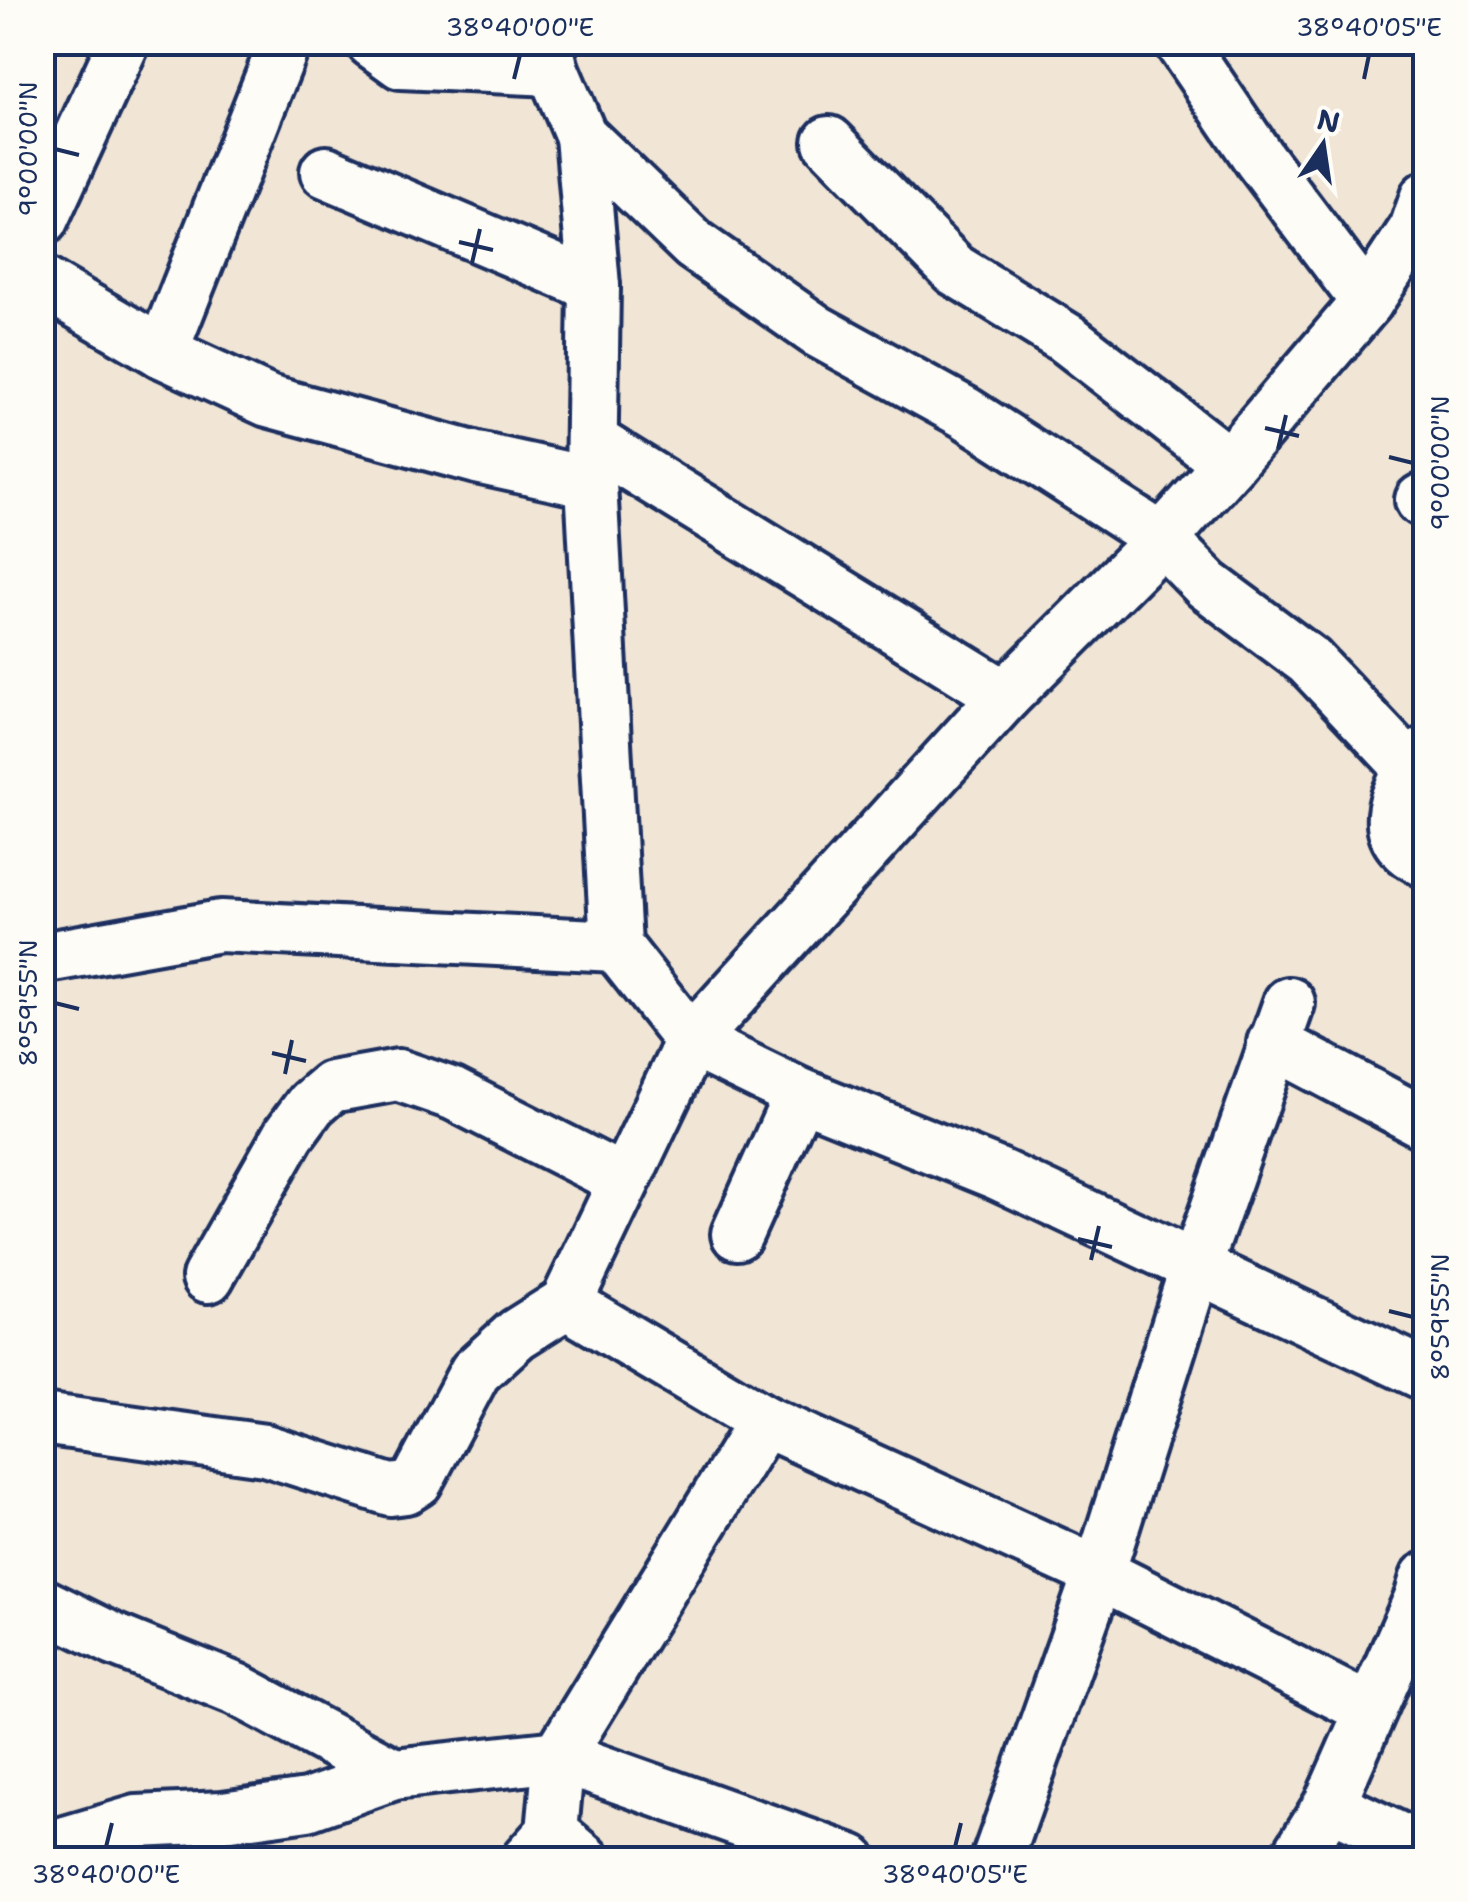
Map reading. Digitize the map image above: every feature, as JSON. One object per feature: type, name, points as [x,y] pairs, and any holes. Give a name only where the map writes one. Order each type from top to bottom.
[{"type":"street","points":[[42,220],[124,42]]},
{"type":"street","points":[[162,352],[285,42]]},
{"type":"street","points":[[372,42],[401,64],[549,56],[581,136],[594,286],[592,462],[616,946],[690,1041],[800,1094],[998,1174],[1426,1375]]},
{"type":"street","points":[[1180,42],[1260,160],[1367,302]]},
{"type":"street","points":[[581,136],[694,245],[816,331],[966,414],[1162,539],[1207,586],[1309,661],[1418,760],[1396,796],[1394,826],[1402,846],[1426,862]]},
{"type":"street","points":[[829,142],[955,270],[1069,340],[1228,464]]},
{"type":"street","points":[[326,172],[594,286]]},
{"type":"street","points":[[42,1419],[265,1450],[390,1490],[406,1488],[417,1480],[476,1372],[516,1334],[566,1304],[690,1041],[1005,696],[1162,539],[1228,464],[1367,302],[1415,229],[1426,197]]},
{"type":"street","points":[[42,282],[162,352],[268,401],[477,458],[592,462],[1005,696]]},
{"type":"street","points":[[42,958],[220,926],[616,946]]},
{"type":"street","points":[[996,1860],[1098,1573],[1196,1266],[1281,1023],[1426,1124]]},
{"type":"street","points":[[208,1277],[289,1134],[311,1104],[331,1087],[398,1075],[453,1094],[624,1181]]},
{"type":"street","points":[[736,1234],[800,1094]]},
{"type":"street","points":[[566,1304],[764,1421],[1098,1573],[1370,1710]]},
{"type":"street","points":[[555,1850],[559,1756],[764,1421]]},
{"type":"street","points":[[1295,1860],[1329,1805],[1424,1592]]},
{"type":"street","points":[[42,1604],[114,1640],[236,1689],[394,1774]]},
{"type":"street","points":[[42,1850],[137,1821],[223,1817],[307,1804],[394,1774],[559,1756],[851,1860]]},
{"type":"street","points":[[1329,1805],[1426,1852]]}]
